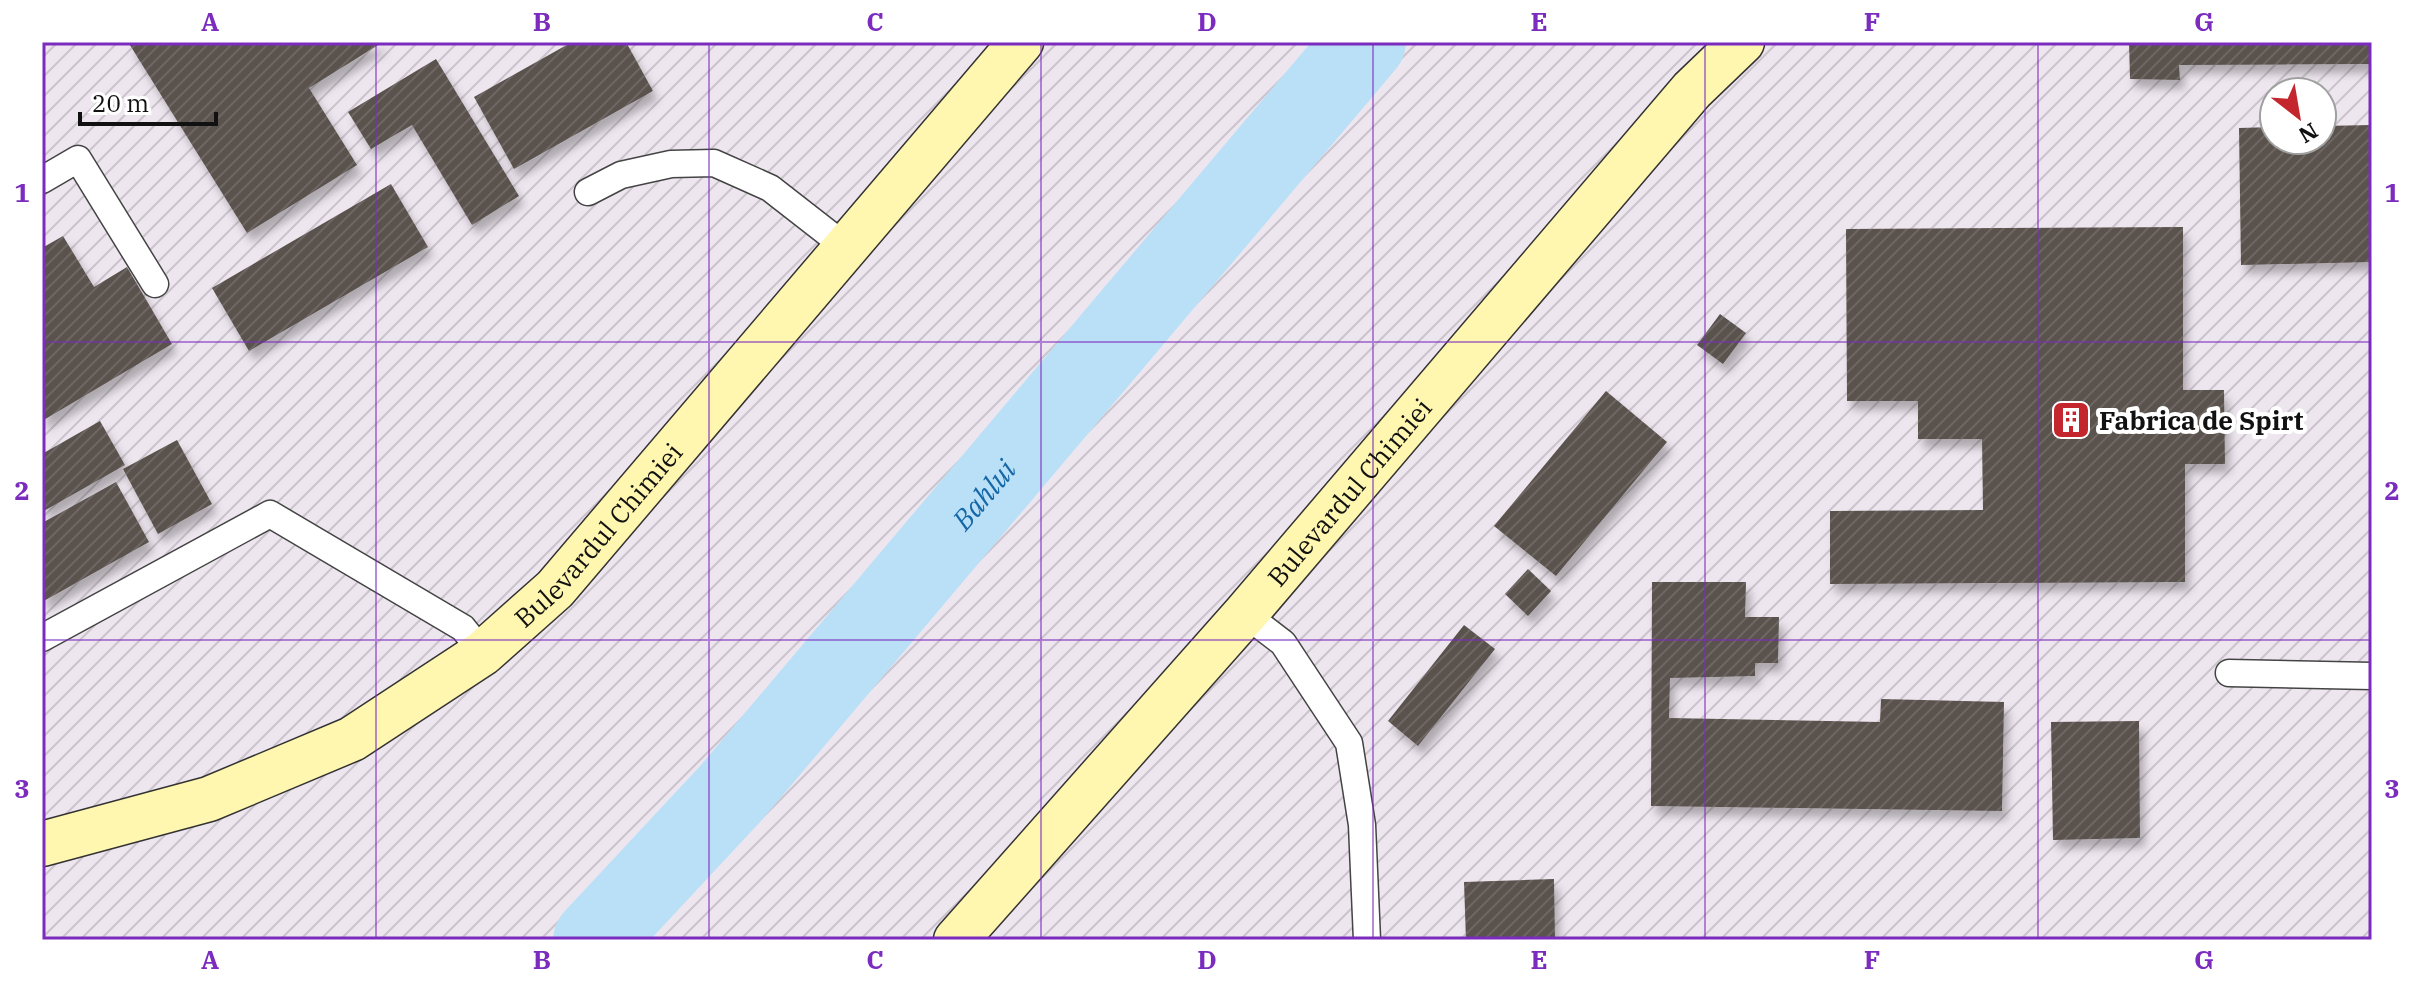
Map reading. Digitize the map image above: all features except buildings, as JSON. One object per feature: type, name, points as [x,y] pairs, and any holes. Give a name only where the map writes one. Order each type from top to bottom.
[{"type":"street","name":"Bulevardul Chimiei","points":[[42,844],[209,799],[352,739],[483,653],[555,589],[1021,42]]},
{"type":"street","name":"Bulevardul Chimiei","points":[[956,940],[1245,614],[1692,90],[1742,42]]},
{"type":"lane","points":[[42,180],[78,159],[155,284]]},
{"type":"lane","points":[[588,192],[621,175],[671,164],[714,163],[770,188],[847,248]]},
{"type":"lane","points":[[42,638],[270,514],[463,628],[483,653]]},
{"type":"lane","points":[[1245,614],[1283,643],[1349,743],[1362,825],[1367,940]]},
{"type":"lane","points":[[2229,673],[2372,676]]},
{"type":"shaded area","points":[[42,42],[2372,42],[2372,940],[42,940]]},
{"type":"waterway","name":"Bahlui","points":[[594,940],[731,793],[1365,42]]},
{"type":"place","name":"Fabrica de Spirt","points":[[2071,420]]}]
